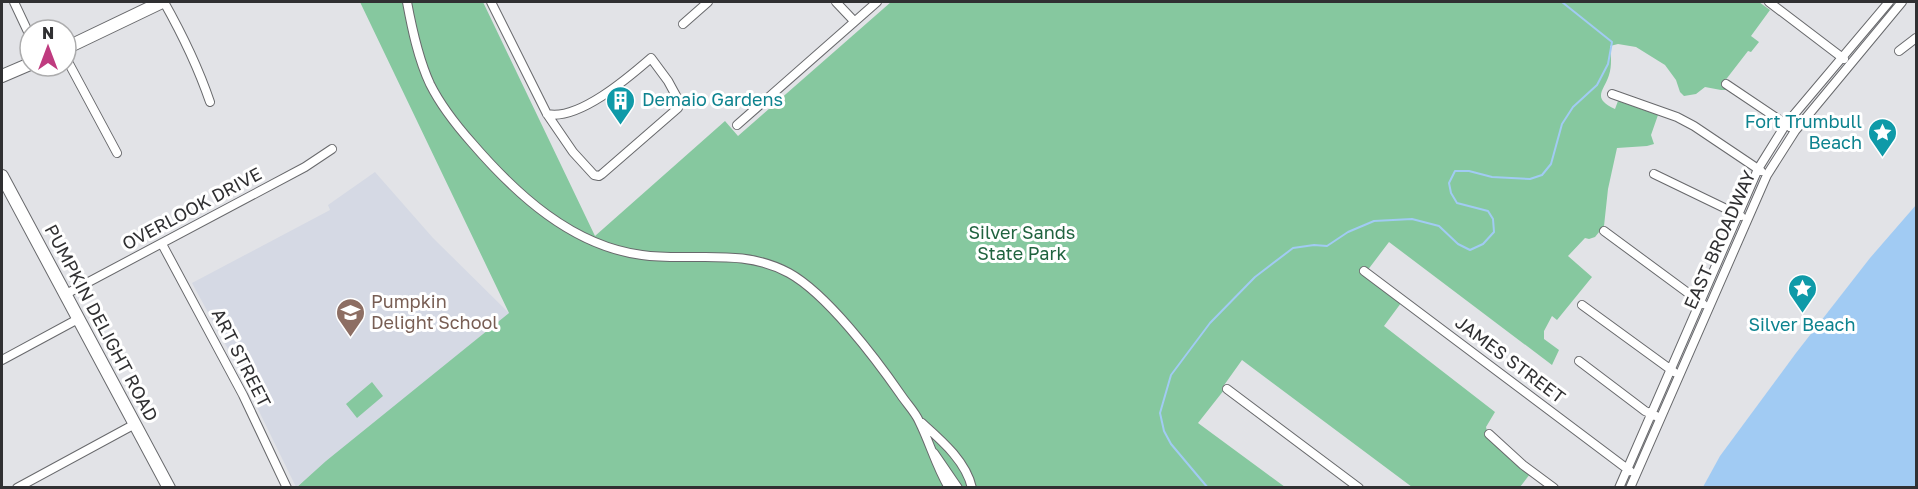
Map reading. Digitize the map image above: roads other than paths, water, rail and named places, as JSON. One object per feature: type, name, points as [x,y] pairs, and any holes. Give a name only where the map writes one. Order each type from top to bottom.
[{"type":"street","points":[[14,2],[22,18]]},
{"type":"street","points":[[78,42],[163,2],[185,40],[210,102]]},
{"type":"street","points":[[407,2],[420,58],[441,103],[480,153],[534,205],[583,237],[641,255],[740,257],[775,266],[790,273],[818,296],[889,377],[919,421],[948,488]]},
{"type":"street","points":[[491,2],[547,114],[589,171],[598,176],[678,108],[680,103],[651,58],[602,97],[558,116],[547,114]]},
{"type":"street","points":[[683,24],[708,2]]},
{"type":"street","points":[[836,2],[854,21]]},
{"type":"street","points":[[737,125],[877,2]]},
{"type":"street","points":[[1769,2],[1850,63]]},
{"type":"street","points":[[1886,2],[1895,11]]},
{"type":"street","name":"EAST BROADWAY","points":[[1619,488],[1627,469],[1679,376],[1737,214],[1758,169],[1786,124],[1886,2]]},
{"type":"street","name":"EAST BROADWAY","points":[[1630,488],[1671,370],[1767,175],[1795,131],[1902,2]]},
{"type":"street","points":[[1899,51],[1917,38]]},
{"type":"street","points":[[2,76],[18,69]]},
{"type":"street","points":[[77,78],[117,153]]},
{"type":"street","points":[[1726,84],[1795,131]]},
{"type":"street","points":[[1612,94],[1677,117],[1695,126],[1767,175]]},
{"type":"street","name":"OVERLOOK DRIVE","points":[[66,294],[305,167],[332,149]]},
{"type":"street","points":[[1654,174],[1747,219]]},
{"type":"street","name":"PUMPKIN DELIGHT ROAD","points":[[2,176],[169,488]]},
{"type":"street","points":[[1604,231],[1704,304]]},
{"type":"street","name":"ART STREET","points":[[162,244],[243,395],[287,488]]},
{"type":"street","name":"JAMES STREET","points":[[1364,271],[1636,475]]},
{"type":"street","points":[[1582,305],[1679,376]]},
{"type":"street","points":[[2,360],[78,319]]},
{"type":"street","points":[[1579,361],[1645,411],[1656,416]]},
{"type":"street","points":[[1227,389],[1359,488]]},
{"type":"street","points":[[919,421],[956,457],[967,474],[972,488]]},
{"type":"street","points":[[16,488],[135,424]]},
{"type":"street","points":[[1489,434],[1523,465],[1554,488]]},
{"type":"street","points":[[932,450],[958,488]]},
{"type":"water","points":[[1916,205],[1916,487],[1703,487],[1720,456],[1796,353],[1870,258]]},
{"type":"waterway","points":[[1208,488],[1171,444],[1164,431],[1160,413],[1171,375],[1210,323],[1255,277],[1293,248],[1327,246],[1348,232],[1374,221],[1412,219],[1439,226],[1458,244],[1470,250],[1483,244],[1494,232],[1493,219],[1488,211],[1457,203],[1451,193],[1449,183],[1455,171],[1469,171],[1492,177],[1530,179],[1542,175],[1551,164],[1562,124],[1573,107],[1597,85],[1608,64],[1612,42],[1562,2]]},
{"type":"place","name":"Demaio Gardens","points":[[621,126]]},
{"type":"place","name":"Fort Trumbull Beach","points":[[1883,158]]},
{"type":"place","name":"Silver Beach","points":[[1802,314]]},
{"type":"place","name":"Pumpkin Delight School","points":[[350,338]]},
{"type":"park label","name":"Silver Sands State Park","points":[[1022,243]]}]
